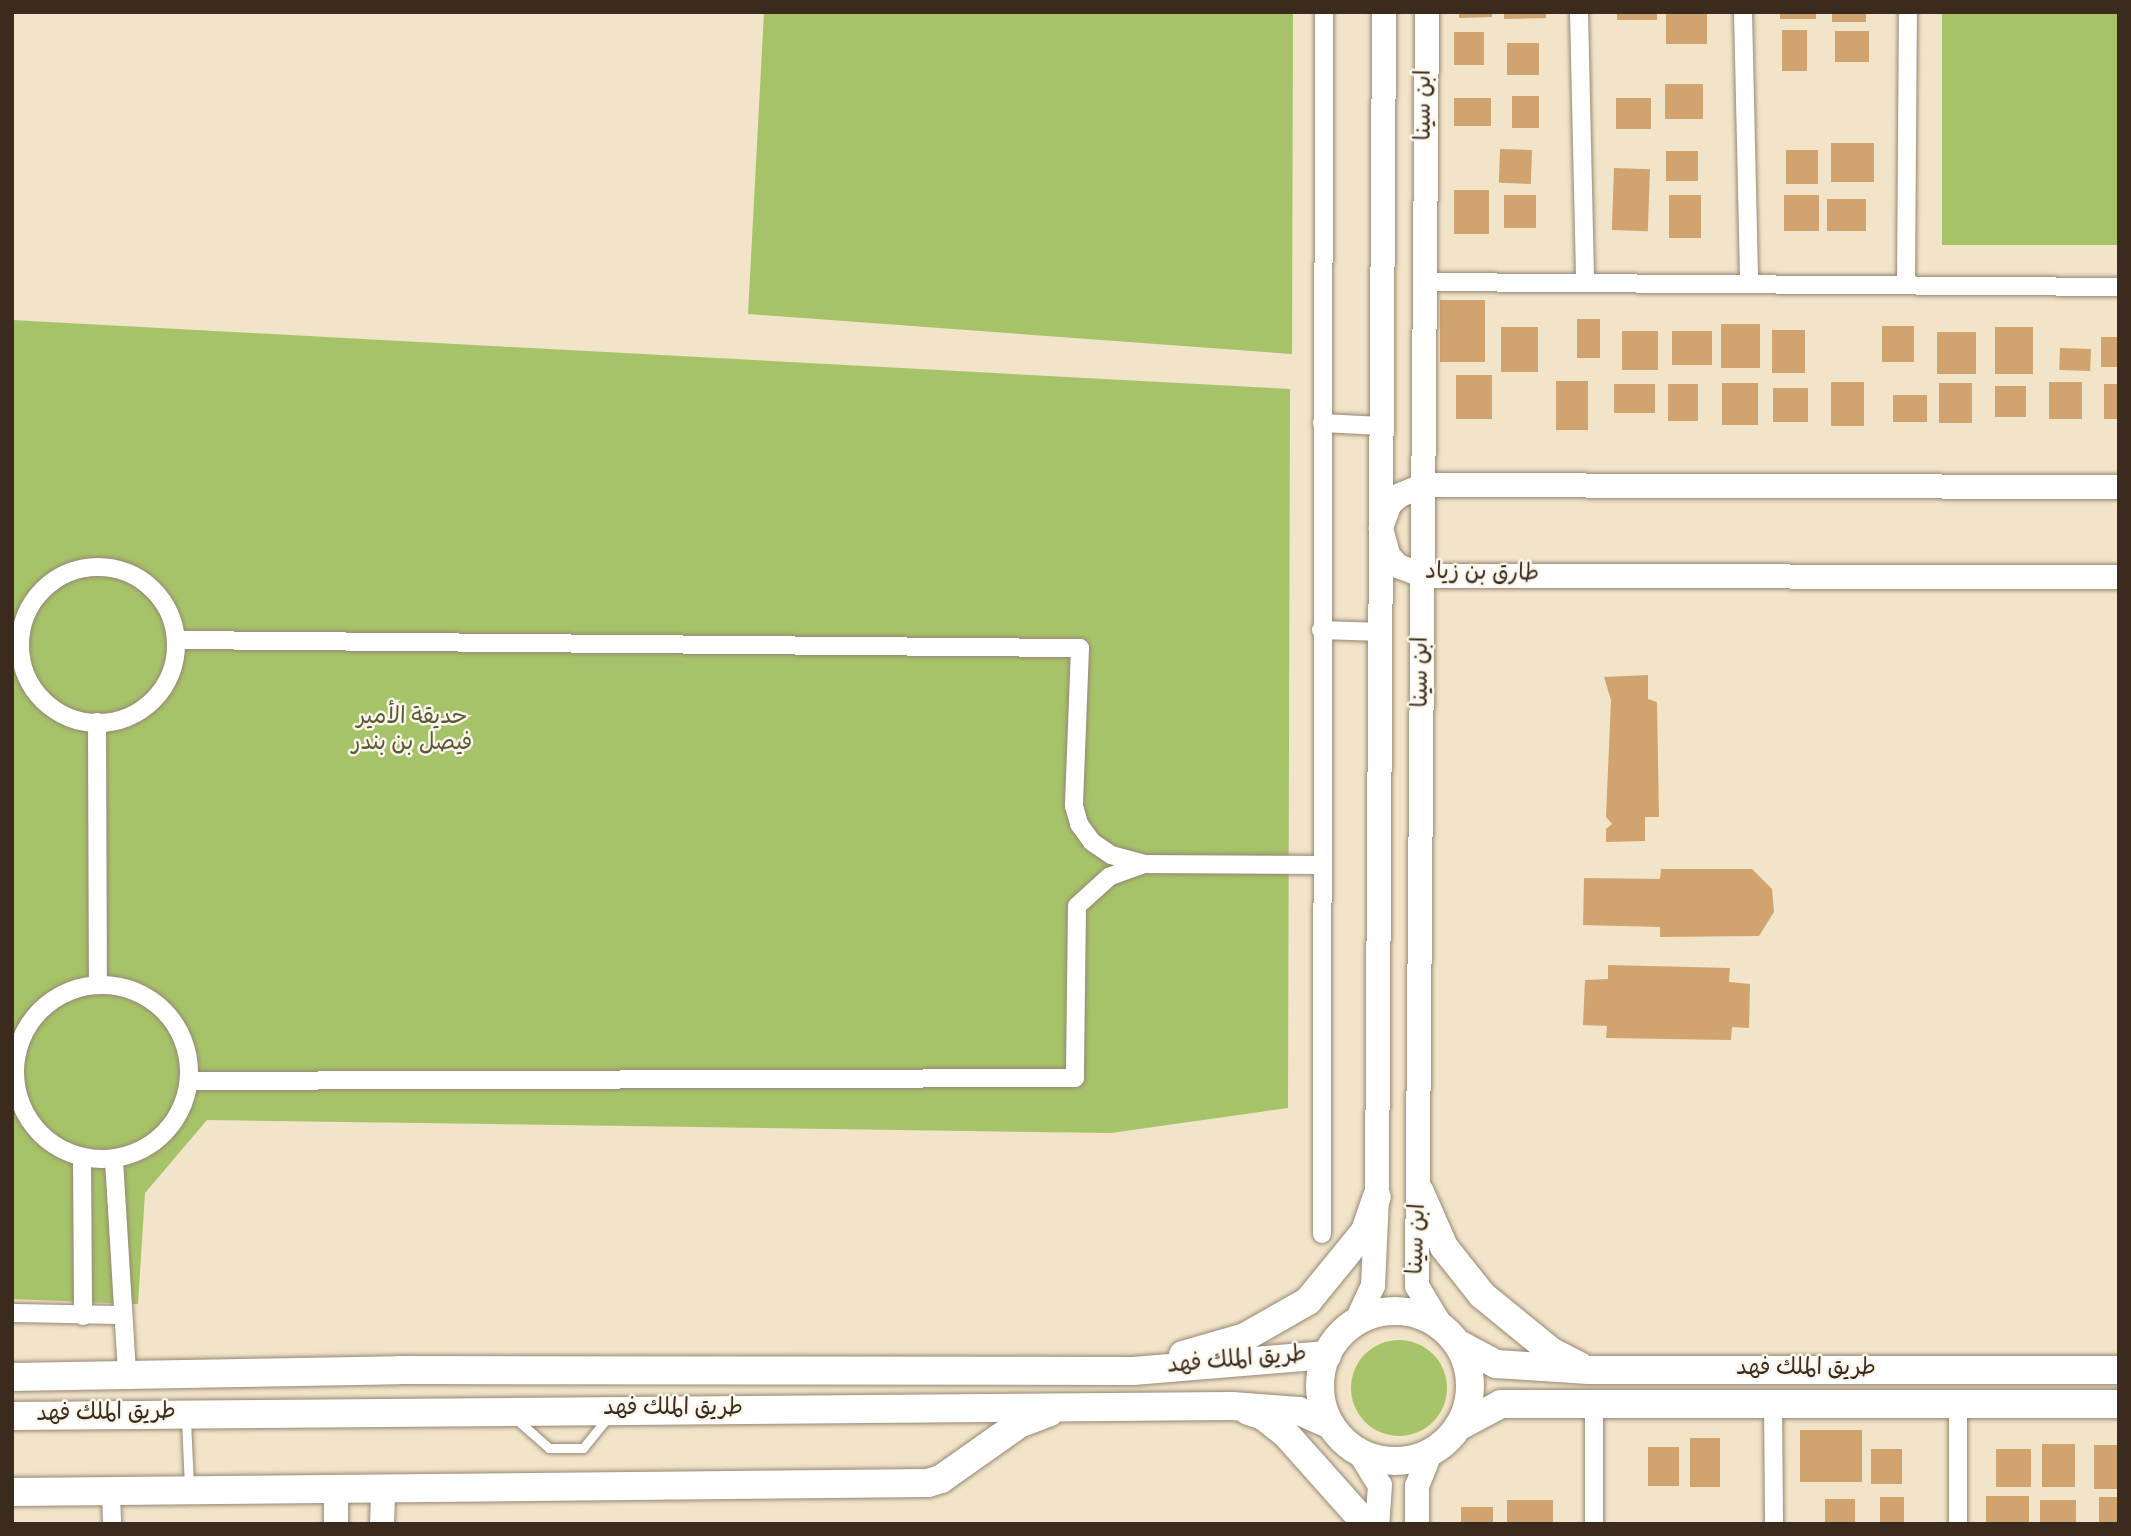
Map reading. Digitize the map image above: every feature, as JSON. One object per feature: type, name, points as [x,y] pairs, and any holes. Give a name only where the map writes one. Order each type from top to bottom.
[{"type":"main road","points":[[1420,1192],[1444,1247],[1482,1295],[1552,1352],[1589,1370]]},
{"type":"main road","points":[[1133,1371],[1245,1337],[1308,1300],[1365,1231],[1377,1197]]},
{"type":"main road","points":[[1399,1311],[1449,1334],[1470,1384],[1458,1427],[1431,1452],[1408,1460],[1382,1460],[1359,1452],[1330,1425],[1322,1402],[1321,1378],[1327,1354],[1339,1336],[1356,1322],[1399,1311]]},
{"type":"main road","name":"طريق الملك فهد","points":[[1449,1334],[1496,1364],[1589,1370],[2119,1370]]},
{"type":"main road","name":"طريق الملك فهد","points":[[12,1377],[399,1370],[1133,1371],[1327,1354]]},
{"type":"main road","name":"طريق الملك فهد","points":[[1458,1427],[1501,1404],[2119,1404]]},
{"type":"main road","points":[[1232,1406],[1263,1416],[1285,1433],[1366,1524]]},
{"type":"main road","name":"طريق الملك فهد","points":[[12,1416],[1232,1406],[1299,1411],[1330,1425]]},
{"type":"main road","points":[[12,1492],[336,1491],[928,1483],[941,1479],[1019,1424],[1071,1407]]},
{"type":"street","points":[[1322,1234],[1319,865],[1324,12]]},
{"type":"street","name":"ابن سينا","points":[[1356,1322],[1373,1286],[1377,1197],[1384,12]]},
{"type":"street","name":"ابن سينا","points":[[1427,12],[1420,1192],[1417,1286],[1449,1334]]},
{"type":"street","points":[[1579,12],[1585,283]]},
{"type":"street","points":[[1743,12],[1749,284]]},
{"type":"street","points":[[1906,285],[1908,12]]},
{"type":"street","points":[[1425,282],[2119,286]]},
{"type":"street","points":[[1322,423],[1382,426]]},
{"type":"street","points":[[1381,528],[1390,504],[1400,495],[1424,485],[2119,488]]},
{"type":"street","name":"طارق بن زياد","points":[[1381,528],[1388,555],[1398,566],[1424,576],[2119,577]]},
{"type":"street","points":[[102,566],[128,572],[150,585],[166,605],[176,640],[169,680],[153,701],[132,715],[97,722],[59,713],[39,696],[26,674],[20,649],[23,623],[44,590],[76,569],[102,566]]},
{"type":"street","points":[[1321,630],[1381,632]]},
{"type":"street","points":[[176,640],[1080,648],[1076,815],[1092,842],[1111,855],[1144,864],[1319,865]]},
{"type":"street","points":[[97,722],[98,985]]},
{"type":"street","points":[[190,1082],[1075,1078],[1077,906],[1109,877],[1144,864]]},
{"type":"street","points":[[98,985],[135,990],[159,1004],[177,1026],[184,1043],[190,1082],[181,1109],[164,1134],[140,1151],[114,1160],[82,1158],[54,1146],[32,1126],[18,1100],[14,1071],[19,1043],[32,1017],[53,998],[79,986],[98,985]]},
{"type":"street","points":[[82,1158],[83,1316]]},
{"type":"street","points":[[114,1160],[121,1315],[127,1375]]},
{"type":"street","points":[[12,1313],[121,1315]]},
{"type":"street","points":[[1773,1403],[1774,1524]]},
{"type":"street","points":[[1958,1403],[1958,1524]]},
{"type":"street","points":[[1594,1404],[1594,1524]]},
{"type":"street","points":[[1359,1452],[1380,1485],[1377,1524]]},
{"type":"street","points":[[1417,1524],[1417,1486],[1431,1452]]},
{"type":"street","points":[[382,1524],[383,1490]]},
{"type":"street","points":[[336,1491],[336,1524]]},
{"type":"street","points":[[111,1492],[111,1524]]},
{"type":"lane","points":[[507,1411],[549,1448],[583,1448],[613,1410]]},
{"type":"lane","points":[[186,1413],[190,1492]]},
{"type":"green space","points":[[764,12],[1293,12],[1292,354],[748,314]]},
{"type":"green space","points":[[1942,12],[2119,12],[2119,245],[1942,245]]},
{"type":"green space","name":"حديقة الأمير فيصل بن بندر","points":[[12,320],[1290,389],[1288,1108],[1111,1133],[207,1120],[145,1193],[138,1304],[12,1299]]},
{"type":"green space","points":[[1399,1340],[1417,1344],[1433,1354],[1443,1370],[1447,1388],[1443,1406],[1433,1422],[1417,1432],[1399,1436],[1381,1432],[1365,1422],[1355,1406],[1351,1388],[1355,1370],[1365,1354],[1381,1344]]},
{"type":"building","points":[[1459,12],[1492,12],[1492,17],[1459,18]]},
{"type":"building","points":[[1504,12],[1546,12],[1546,18],[1504,19]]},
{"type":"building","points":[[1617,12],[1657,12],[1657,20],[1617,20]]},
{"type":"building","points":[[1666,12],[1707,12],[1707,44],[1666,44]]},
{"type":"building","points":[[1780,12],[1816,12],[1816,19],[1780,19]]},
{"type":"building","points":[[1832,12],[1866,12],[1866,22],[1832,22]]},
{"type":"building","points":[[1782,30],[1807,30],[1807,71],[1782,71]]},
{"type":"building","points":[[1835,31],[1869,31],[1869,62],[1835,62]]},
{"type":"building","points":[[1454,32],[1484,32],[1484,65],[1454,65]]},
{"type":"building","points":[[1507,43],[1539,43],[1539,75],[1507,75]]},
{"type":"building","points":[[1665,84],[1703,84],[1703,119],[1665,119]]},
{"type":"building","points":[[1512,96],[1539,96],[1539,128],[1512,128]]},
{"type":"building","points":[[1454,98],[1491,98],[1491,126],[1454,126]]},
{"type":"building","points":[[1616,98],[1651,98],[1651,129],[1616,129]]},
{"type":"building","points":[[1831,143],[1874,143],[1874,182],[1831,182]]},
{"type":"building","points":[[1500,149],[1532,150],[1531,184],[1499,183]]},
{"type":"building","points":[[1786,150],[1818,150],[1818,184],[1786,184]]},
{"type":"building","points":[[1666,151],[1698,151],[1698,181],[1666,181]]},
{"type":"building","points":[[1614,168],[1650,169],[1648,231],[1612,230]]},
{"type":"building","points":[[1454,190],[1489,190],[1489,234],[1454,234]]},
{"type":"building","points":[[1504,195],[1536,195],[1536,228],[1504,228]]},
{"type":"building","points":[[1669,195],[1701,195],[1701,238],[1669,238]]},
{"type":"building","points":[[1784,195],[1819,195],[1819,231],[1784,231]]},
{"type":"building","points":[[1827,199],[1866,199],[1866,231],[1827,231]]},
{"type":"building","points":[[1440,300],[1485,300],[1485,362],[1440,362]]},
{"type":"building","points":[[1577,319],[1600,319],[1600,358],[1577,358]]},
{"type":"building","points":[[1721,324],[1760,324],[1760,368],[1721,368]]},
{"type":"building","points":[[1882,326],[1914,326],[1914,362],[1882,362]]},
{"type":"building","points":[[1501,327],[1538,327],[1538,372],[1501,372]]},
{"type":"building","points":[[1995,327],[2033,327],[2033,374],[1995,374]]},
{"type":"building","points":[[1772,330],[1805,330],[1805,373],[1772,373]]},
{"type":"building","points":[[1622,331],[1658,331],[1658,370],[1622,370]]},
{"type":"building","points":[[1672,331],[1712,331],[1712,365],[1672,365]]},
{"type":"building","points":[[1937,332],[1976,332],[1976,374],[1937,374]]},
{"type":"building","points":[[2101,337],[2119,337],[2119,367],[2101,367]]},
{"type":"building","points":[[2060,348],[2091,349],[2090,371],[2059,370]]},
{"type":"building","points":[[1456,375],[1492,375],[1492,419],[1456,419]]},
{"type":"building","points":[[1556,381],[1588,381],[1588,430],[1556,430]]},
{"type":"building","points":[[1831,382],[1864,382],[1864,426],[1831,426]]},
{"type":"building","points":[[2049,382],[2082,382],[2082,419],[2049,419]]},
{"type":"building","points":[[1722,383],[1758,383],[1758,425],[1722,425]]},
{"type":"building","points":[[1939,383],[1972,383],[1972,423],[1939,423]]},
{"type":"building","points":[[1614,384],[1655,384],[1655,413],[1614,413]]},
{"type":"building","points":[[1668,384],[1698,384],[1698,421],[1668,421]]},
{"type":"building","points":[[2104,384],[2119,384],[2119,419],[2104,419]]},
{"type":"building","points":[[1995,386],[2026,386],[2026,417],[1995,417]]},
{"type":"building","points":[[1773,388],[1808,388],[1808,422],[1773,422]]},
{"type":"building","points":[[1893,395],[1927,395],[1927,422],[1893,422]]},
{"type":"building","points":[[1648,675],[1648,699],[1657,702],[1659,817],[1645,817],[1645,841],[1606,842],[1606,829],[1612,824],[1606,817],[1611,700],[1604,677]]},
{"type":"building","points":[[1661,869],[1752,869],[1772,889],[1774,912],[1759,936],[1660,937],[1660,927],[1583,925],[1584,878],[1660,879]]},
{"type":"building","points":[[1608,965],[1730,968],[1729,982],[1750,984],[1749,1028],[1732,1027],[1731,1040],[1606,1038],[1607,1026],[1583,1025],[1585,980],[1608,979]]},
{"type":"building","points":[[1800,1430],[1862,1430],[1862,1482],[1800,1482]]},
{"type":"building","points":[[1690,1438],[1720,1438],[1720,1487],[1690,1487]]},
{"type":"building","points":[[2042,1444],[2075,1444],[2075,1487],[2042,1487]]},
{"type":"building","points":[[2094,1445],[2119,1445],[2119,1489],[2094,1489]]},
{"type":"building","points":[[1648,1447],[1679,1447],[1679,1486],[1648,1486]]},
{"type":"building","points":[[1871,1449],[1902,1449],[1902,1484],[1871,1484]]},
{"type":"building","points":[[1996,1449],[2031,1449],[2031,1487],[1996,1487]]},
{"type":"building","points":[[1986,1496],[2029,1496],[2029,1524],[1986,1524]]},
{"type":"building","points":[[1880,1497],[1904,1497],[1904,1524],[1880,1524]]},
{"type":"building","points":[[2099,1497],[2119,1497],[2119,1524],[2099,1524]]},
{"type":"building","points":[[1825,1499],[1855,1499],[1855,1524],[1825,1524]]},
{"type":"building","points":[[1507,1500],[1553,1500],[1553,1524],[1507,1524]]},
{"type":"building","points":[[2040,1500],[2076,1500],[2076,1524],[2040,1524]]},
{"type":"building","points":[[1461,1507],[1493,1507],[1493,1524],[1461,1524]]}]
